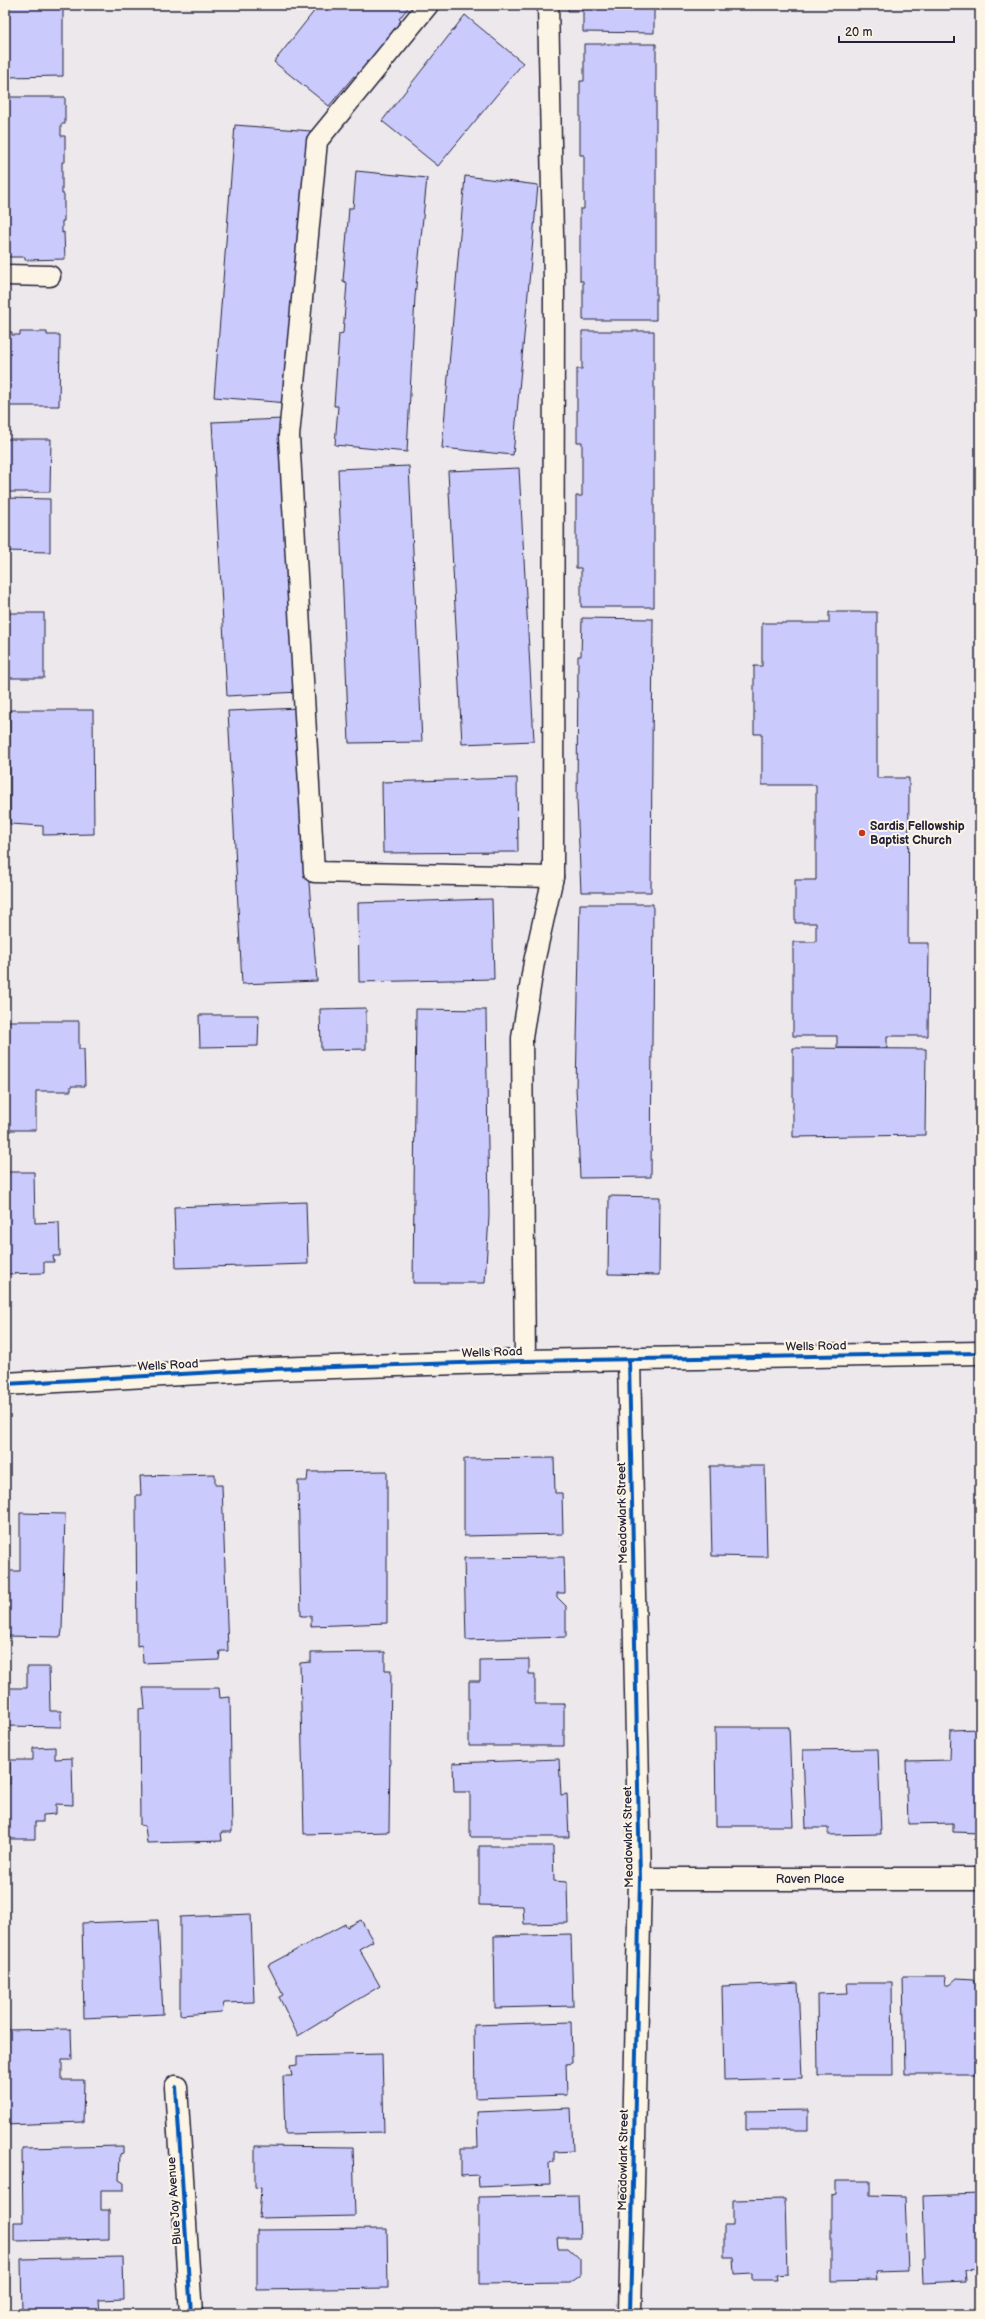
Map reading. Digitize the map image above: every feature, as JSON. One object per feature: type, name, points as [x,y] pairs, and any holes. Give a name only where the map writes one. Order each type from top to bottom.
[{"type":"street","name":"Wells Road","points":[[5,1384],[271,1369],[525,1361],[980,1353]]},
{"type":"street","name":"Meadowlark Street","points":[[629,1360],[640,1879],[630,2314]]},
{"type":"street","name":"Raven Place","points":[[640,1879],[980,1879]]},
{"type":"street","name":"Blue Jay Avenue","points":[[176,2087],[191,2314]]},
{"type":"lane","points":[[428,5],[317,141],[289,436],[314,872],[553,877]]},
{"type":"lane","points":[[525,1361],[522,1038],[534,962],[553,877],[554,281],[548,5]]},
{"type":"lane","points":[[5,275],[50,276]]},
{"type":"building","points":[[5,5],[63,5],[63,76],[5,77]]},
{"type":"building","points":[[319,5],[410,5],[399,19],[403,22],[357,79],[354,76],[329,106],[274,62]]},
{"type":"building","points":[[568,5],[654,5],[654,33],[583,32],[583,11],[568,11]]},
{"type":"building","points":[[465,15],[523,63],[438,166],[382,121]]},
{"type":"building","points":[[584,44],[656,44],[656,320],[583,320],[583,281],[580,281],[580,209],[584,209],[584,155],[580,155],[580,81],[584,81]]},
{"type":"building","points":[[5,97],[65,97],[65,124],[61,124],[61,136],[65,136],[65,162],[62,162],[64,221],[62,221],[62,233],[64,232],[65,259],[25,260],[25,257],[5,257]]},
{"type":"building","points":[[235,125],[311,131],[288,403],[214,397]]},
{"type":"building","points":[[356,171],[427,178],[415,297],[407,452],[335,445],[338,406],[334,406],[339,334],[343,333],[347,283],[343,281],[349,208],[353,208]]},
{"type":"building","points":[[465,176],[538,185],[513,455],[442,448]]},
{"type":"building","points":[[582,331],[654,331],[654,607],[581,607],[581,568],[576,568],[576,496],[582,496],[582,442],[577,442],[577,369],[582,369]]},
{"type":"building","points":[[5,332],[12,332],[12,335],[20,335],[20,332],[47,332],[47,335],[60,335],[59,406],[5,406]]},
{"type":"building","points":[[283,419],[298,692],[227,696],[212,422]]},
{"type":"building","points":[[5,439],[51,439],[50,492],[5,492]]},
{"type":"building","points":[[409,466],[422,742],[349,743],[338,469]]},
{"type":"building","points":[[519,468],[534,741],[462,744],[448,471]]},
{"type":"building","points":[[5,498],[50,499],[50,552],[5,551]]},
{"type":"building","name":"Sardis Fellowship Baptist Church","points":[[829,612],[877,612],[877,778],[909,778],[908,943],[929,943],[928,1036],[887,1036],[887,1048],[837,1048],[837,1036],[793,1036],[793,942],[816,942],[816,923],[795,923],[795,880],[816,880],[816,785],[762,785],[762,734],[754,734],[754,666],[762,666],[762,623],[829,623]]},
{"type":"building","points":[[5,613],[44,613],[44,678],[5,678]]},
{"type":"building","points":[[582,618],[653,619],[651,892],[581,892],[577,801],[578,656],[581,656]]},
{"type":"building","points":[[300,708],[308,871],[317,981],[242,984],[228,711]]},
{"type":"building","points":[[10,710],[93,710],[94,834],[43,835],[43,826],[10,824]]},
{"type":"building","points":[[517,778],[518,852],[383,853],[382,782]]},
{"type":"building","points":[[492,899],[494,979],[359,982],[358,903]]},
{"type":"building","points":[[580,904],[653,904],[651,1177],[580,1178],[576,1088]]},
{"type":"building","points":[[366,1008],[366,1049],[321,1050],[320,1009]]},
{"type":"building","points":[[416,1009],[486,1010],[489,1216],[485,1283],[413,1283]]},
{"type":"building","points":[[199,1015],[259,1015],[258,1046],[200,1047]]},
{"type":"building","points":[[5,1021],[79,1021],[79,1049],[84,1049],[85,1086],[71,1086],[71,1091],[36,1091],[36,1130],[5,1130]]},
{"type":"building","points":[[793,1048],[926,1049],[925,1135],[793,1137]]},
{"type":"building","points":[[5,1172],[34,1172],[35,1223],[59,1222],[60,1256],[53,1256],[54,1262],[44,1262],[44,1273],[5,1274]]},
{"type":"building","points":[[609,1196],[660,1197],[659,1275],[608,1274]]},
{"type":"building","points":[[306,1202],[308,1264],[176,1268],[174,1207]]},
{"type":"building","points":[[554,1458],[555,1493],[562,1493],[563,1534],[464,1536],[464,1459]]},
{"type":"building","points":[[710,1466],[765,1466],[767,1557],[712,1556]]},
{"type":"building","points":[[387,1471],[387,1623],[311,1626],[311,1616],[301,1616],[298,1481],[307,1481],[308,1472]]},
{"type":"building","points":[[215,1474],[215,1485],[222,1485],[228,1651],[220,1651],[219,1660],[143,1663],[142,1645],[137,1646],[136,1495],[141,1495],[140,1476]]},
{"type":"building","points":[[20,1513],[65,1514],[62,1630],[61,1637],[6,1636],[5,1674],[5,1571],[20,1571]]},
{"type":"building","points":[[564,1557],[565,1593],[557,1593],[557,1597],[566,1606],[566,1637],[466,1640],[464,1558]]},
{"type":"building","points":[[385,1652],[385,1670],[391,1670],[389,1832],[304,1834],[300,1663],[311,1662],[311,1653]]},
{"type":"building","points":[[529,1659],[529,1674],[535,1674],[535,1704],[564,1704],[564,1746],[469,1746],[469,1681],[480,1681],[480,1660]]},
{"type":"building","points":[[27,1667],[49,1667],[50,1711],[61,1711],[61,1727],[5,1726],[5,1688],[27,1688]]},
{"type":"building","points":[[143,1688],[219,1688],[220,1698],[230,1697],[232,1832],[221,1832],[222,1841],[147,1843],[145,1826],[140,1825],[139,1709],[145,1708]]},
{"type":"building","points":[[715,1727],[789,1727],[793,1826],[716,1826]]},
{"type":"building","points":[[980,1729],[980,1833],[953,1832],[953,1823],[908,1824],[906,1761],[950,1760],[951,1730]]},
{"type":"building","points":[[55,1747],[55,1759],[72,1758],[73,1805],[56,1804],[56,1814],[43,1815],[43,1822],[35,1822],[35,1839],[8,1839],[5,1784],[10,1784],[10,1760],[33,1760],[33,1748]]},
{"type":"building","points":[[878,1749],[881,1834],[828,1835],[828,1828],[806,1828],[803,1750]]},
{"type":"building","points":[[559,1759],[561,1795],[567,1794],[569,1837],[470,1837],[470,1792],[454,1792],[453,1763]]},
{"type":"building","points":[[479,1846],[553,1846],[554,1881],[567,1882],[568,1923],[524,1924],[523,1906],[479,1905]]},
{"type":"building","points":[[251,1914],[254,2002],[224,2003],[222,2012],[180,2015],[180,1917]]},
{"type":"building","points":[[158,1920],[163,2014],[84,2018],[82,1923]]},
{"type":"building","points":[[361,1920],[373,1941],[359,1949],[380,1986],[298,2036],[279,1997],[283,1995],[268,1965],[345,1924],[347,1927]]},
{"type":"building","points":[[571,1934],[573,2006],[495,2008],[494,1936]]},
{"type":"building","points":[[903,1976],[946,1976],[945,1985],[949,1985],[957,1978],[974,1979],[979,1986],[980,2074],[905,2074]]},
{"type":"building","points":[[798,1983],[802,2078],[724,2080],[722,1986]]},
{"type":"building","points":[[847,1983],[892,1983],[893,2075],[818,2075],[817,1994],[848,1993]]},
{"type":"building","points":[[571,2022],[572,2063],[566,2064],[567,2095],[475,2098],[474,2025]]},
{"type":"building","points":[[71,2029],[72,2060],[62,2060],[62,2080],[84,2080],[83,2122],[5,2125],[5,2030]]},
{"type":"building","points":[[382,2054],[384,2132],[285,2134],[283,2076],[292,2076],[290,2066],[297,2065],[297,2056]]},
{"type":"building","points":[[571,2108],[573,2151],[554,2152],[554,2162],[549,2163],[550,2184],[479,2187],[478,2175],[461,2176],[461,2148],[478,2148],[477,2112]]},
{"type":"building","points":[[808,2110],[808,2130],[746,2130],[746,2111]]},
{"type":"building","points":[[123,2146],[123,2153],[120,2154],[119,2180],[124,2183],[124,2190],[101,2190],[101,2210],[109,2210],[109,2239],[14,2241],[14,2222],[23,2222],[22,2148]]},
{"type":"building","points":[[255,2146],[353,2147],[355,2216],[259,2218],[261,2188],[255,2187]]},
{"type":"building","points":[[836,2181],[870,2181],[870,2195],[905,2196],[908,2271],[876,2272],[877,2280],[831,2281],[831,2196],[836,2195]]},
{"type":"building","points":[[980,2194],[980,2269],[965,2270],[966,2281],[923,2283],[922,2258],[925,2258],[923,2196]]},
{"type":"building","points":[[578,2195],[580,2238],[557,2238],[558,2248],[568,2248],[580,2259],[580,2276],[570,2283],[479,2284],[479,2197]]},
{"type":"building","points":[[785,2199],[787,2274],[776,2275],[777,2280],[752,2280],[752,2274],[735,2275],[734,2257],[724,2257],[724,2226],[733,2226],[733,2200]]},
{"type":"building","points":[[387,2229],[388,2288],[257,2290],[257,2230]]},
{"type":"building","points":[[123,2257],[124,2299],[99,2300],[100,2314],[22,2314],[21,2259]]},
{"type":"cycle path","points":[[5,1384],[271,1369],[525,1361],[980,1353]]},
{"type":"cycle path","points":[[629,1360],[640,1879],[630,2314]]},
{"type":"cycle path","points":[[176,2087],[191,2314]]},
{"type":"place","name":"Sardis Fellowship Baptist Church","points":[[862,833]]}]
